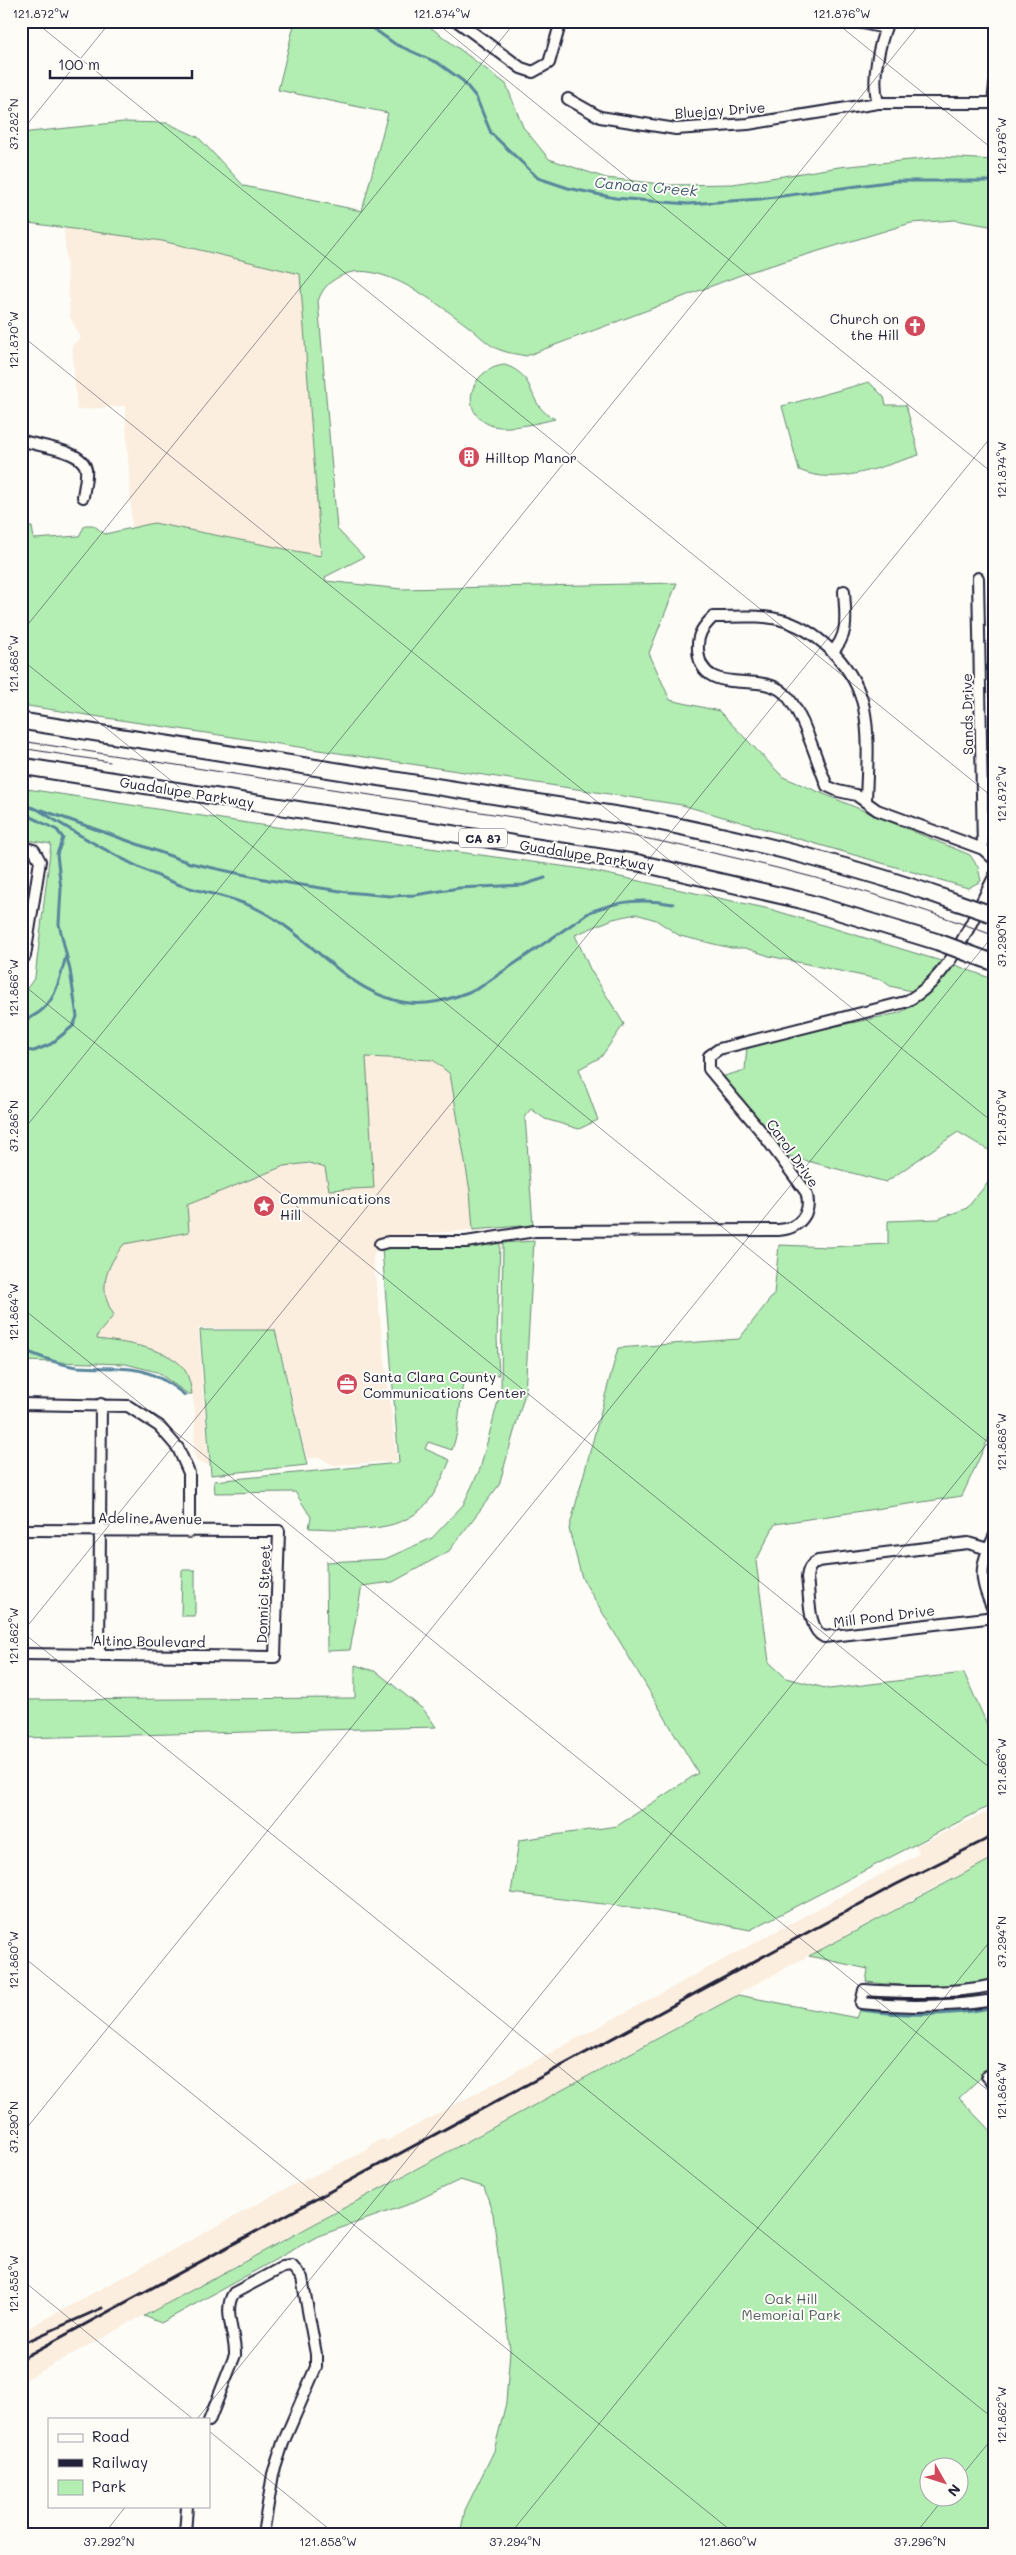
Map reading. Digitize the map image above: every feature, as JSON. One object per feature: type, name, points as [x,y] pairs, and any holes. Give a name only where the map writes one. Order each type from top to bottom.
[{"type":"highway","points":[[21,721],[649,820],[732,836],[812,856],[898,881],[995,915]]},
{"type":"highway","name":"Guadalupe Parkway","points":[[21,766],[639,862],[808,902],[938,942],[995,963]]},
{"type":"street","points":[[457,21],[521,68],[533,72],[549,63],[561,21]]},
{"type":"street","points":[[853,21],[886,24],[878,62],[875,93],[878,104]]},
{"type":"street","points":[[994,103],[995,85]]},
{"type":"street","name":"Bluejay Drive","points":[[568,99],[600,116],[676,129],[748,124],[878,104],[994,103]]},
{"type":"street","points":[[21,440],[73,454],[81,459],[86,469],[83,497]]},
{"type":"street","name":"Sands Drive","points":[[978,578],[983,849]]},
{"type":"street","points":[[832,652],[839,646],[846,630],[844,591]]},
{"type":"street","points":[[866,800],[867,738],[863,707],[850,675],[832,652],[802,629],[784,621],[756,616],[713,618],[701,629],[698,642],[698,658],[709,675],[717,679],[772,685],[784,692],[794,704],[828,786],[838,791],[856,794],[877,810],[983,849],[995,860]]},
{"type":"street","points":[[21,847],[34,850],[38,854],[40,861],[25,956],[21,961]]},
{"type":"street","name":"Carol Drive","points":[[380,1244],[388,1242],[466,1242],[534,1231],[778,1230],[795,1226],[806,1213],[808,1202],[806,1192],[760,1130],[709,1070],[709,1056],[719,1049],[905,1002],[920,994],[947,965],[995,875]]},
{"type":"street","points":[[21,1404],[128,1406],[159,1426],[178,1448],[189,1473],[189,1532]]},
{"type":"street","points":[[99,1654],[101,1404]]},
{"type":"street","name":"Adeline Avenue","points":[[21,1530],[279,1531]]},
{"type":"street","name":"Donnici Street","points":[[276,1657],[279,1531]]},
{"type":"street","name":"Mill Pond Drive","points":[[988,1550],[968,1543],[818,1561],[808,1571],[814,1627],[824,1637],[995,1616],[982,1580],[982,1566],[995,1535]]},
{"type":"street","name":"Altino Boulevard","points":[[21,1654],[276,1657]]},
{"type":"street","points":[[995,1985],[960,1992],[907,1993],[864,1990],[861,2003],[906,2008],[995,2000]]},
{"type":"street","points":[[210,2418],[235,2355],[235,2344],[228,2307],[230,2299],[234,2293],[283,2267],[292,2266],[302,2278],[316,2354],[316,2367],[278,2458],[265,2511],[263,2534]]},
{"type":"street","points":[[185,2534],[187,2508]]},
{"type":"shaded area","points":[[64,228],[162,241],[300,274],[321,556],[154,523],[132,528],[125,406],[77,410],[72,345],[81,338],[70,317]]},
{"type":"shaded area","points":[[366,1057],[433,1060],[450,1074],[470,1191],[473,1230],[379,1237],[373,1259],[397,1461],[333,1465],[319,1457],[307,1459],[276,1330],[198,1328],[209,1465],[197,1461],[194,1454],[195,1411],[191,1388],[137,1344],[97,1340],[98,1334],[114,1315],[105,1297],[105,1274],[111,1261],[124,1244],[189,1232],[186,1205],[284,1166],[297,1163],[318,1165],[374,1188]]},
{"type":"shaded area","points":[[995,1808],[995,1857],[941,1884],[21,2382],[21,2332],[287,2188],[368,2150],[371,2144],[383,2139],[387,2141],[919,1854],[916,1846]]},
{"type":"green space","points":[[295,21],[422,21],[506,84],[523,127],[549,159],[606,178],[671,185],[733,184],[839,167],[941,157],[995,160],[995,227],[955,220],[911,223],[746,273],[526,356],[496,348],[427,297],[392,278],[374,273],[358,271],[338,277],[325,288],[318,301],[337,529],[364,557],[325,577],[326,581],[402,589],[677,583],[649,653],[670,700],[719,711],[783,777],[970,855],[978,867],[981,881],[968,888],[682,805],[21,705],[21,527],[32,527],[34,539],[79,536],[85,525],[93,525],[105,534],[154,523],[321,556],[300,274],[162,241],[21,222],[21,133],[123,122],[167,123],[198,137],[244,186],[362,211],[388,113],[278,90]]},
{"type":"green space","points":[[505,365],[523,376],[539,406],[545,413],[555,419],[524,426],[507,427],[493,426],[482,420],[475,412],[471,402],[476,382],[483,374],[493,368]]},
{"type":"green space","points":[[869,382],[884,397],[886,405],[906,405],[919,455],[875,469],[844,476],[814,475],[799,470],[782,406]]},
{"type":"green space","points":[[21,788],[254,824],[583,869],[770,909],[941,961],[923,982],[911,991],[890,986],[882,980],[769,956],[745,948],[731,948],[680,936],[656,920],[636,914],[613,919],[575,935],[590,969],[624,1024],[601,1057],[579,1069],[598,1120],[579,1129],[545,1119],[531,1109],[525,1116],[533,1225],[473,1230],[470,1191],[450,1074],[433,1060],[366,1057],[374,1188],[329,1190],[325,1168],[310,1163],[284,1166],[187,1205],[189,1232],[124,1244],[112,1261],[108,1270],[105,1287],[106,1296],[114,1315],[98,1334],[97,1339],[146,1348],[170,1357],[180,1364],[186,1372],[192,1394],[188,1394],[157,1372],[126,1364],[21,1361],[21,997],[35,977],[51,844],[21,839]]},
{"type":"green space","points":[[955,965],[995,980],[995,1154],[958,1132],[886,1182],[785,1155],[753,1112],[721,1077],[745,1070],[747,1045],[899,1013],[916,1004],[930,993]]},
{"type":"green space","points":[[995,1174],[995,1424],[962,1496],[775,1524],[756,1561],[769,1662],[786,1678],[829,1689],[964,1673],[995,1742],[995,1803],[750,1930],[645,1909],[511,1893],[519,1840],[617,1826],[698,1773],[582,1578],[569,1529],[618,1348],[739,1339],[774,1294],[779,1245],[829,1247],[888,1244],[888,1221],[938,1219],[967,1208]]},
{"type":"green space","points":[[534,1241],[525,1393],[499,1485],[449,1551],[393,1582],[362,1586],[350,1650],[327,1651],[326,1562],[385,1559],[432,1538],[463,1505],[480,1469],[501,1390],[503,1243]]},
{"type":"green space","points":[[500,1243],[497,1339],[499,1375],[464,1373],[457,1433],[452,1450],[428,1442],[425,1449],[450,1460],[436,1491],[422,1509],[409,1518],[377,1528],[309,1528],[311,1517],[295,1492],[215,1493],[214,1481],[399,1463],[382,1249]]},
{"type":"green space","points":[[200,1330],[275,1330],[307,1465],[211,1475]]},
{"type":"green space","points":[[182,1570],[195,1570],[195,1616],[181,1616]]},
{"type":"green space","points":[[355,1665],[377,1672],[424,1710],[436,1727],[21,1738],[21,1700],[355,1698]]},
{"type":"green space","points":[[995,1857],[995,1978],[931,1985],[866,1982],[868,1969],[809,1956]]},
{"type":"green space","name":"Oak Hill Memorial Park","points":[[738,1995],[857,2018],[861,2007],[945,2010],[995,2004],[995,2067],[993,2066],[959,2098],[995,2136],[995,2534],[460,2534],[465,2510],[494,2451],[506,2403],[510,2350],[493,2214],[484,2187],[460,2180],[407,2205],[318,2236],[161,2323],[144,2316]]},
{"type":"waterway","name":"Canoas Creek","points":[[363,21],[395,44],[438,63],[463,81],[476,97],[491,133],[538,178],[568,188],[615,198],[688,204],[760,199],[895,181],[995,181]]},
{"type":"waterway","points":[[21,804],[36,809]]},
{"type":"waterway","points":[[37,809],[88,840],[144,870],[180,885],[233,900],[263,912],[280,922],[358,983],[375,993],[405,1003],[437,1002],[479,988],[590,912],[611,905],[641,901],[673,904]]},
{"type":"waterway","points":[[42,810],[190,863],[269,880],[347,892],[390,896],[415,895],[459,888],[523,885],[545,878]]},
{"type":"waterway","points":[[21,812],[57,830],[63,838],[57,854],[61,889],[59,924],[70,970],[77,1017],[73,1026],[51,1044],[34,1051],[21,1050]]},
{"type":"waterway","points":[[21,1021],[32,1017],[48,1004],[57,987],[66,956]]},
{"type":"waterway","points":[[21,1349],[70,1366],[122,1368],[145,1372],[170,1384],[185,1395]]},
{"type":"waterway","points":[[861,2010],[928,2014],[962,2012],[995,2007]]},
{"type":"tram line","points":[[21,741],[629,835],[722,855],[860,890],[950,919],[995,936]]},
{"type":"tram line","points":[[21,748],[110,762]]},
{"type":"railway","points":[[21,2359],[895,1885],[995,1835]]},
{"type":"railway","points":[[21,2344],[102,2308]]},
{"type":"place","name":"Church on the Hill","points":[[915,326]]},
{"type":"place","name":"Hilltop Manor","points":[[469,457]]},
{"type":"place","name":"Communications Hill","points":[[264,1206]]},
{"type":"place","name":"Santa Clara County Communications Center","points":[[347,1384]]}]
